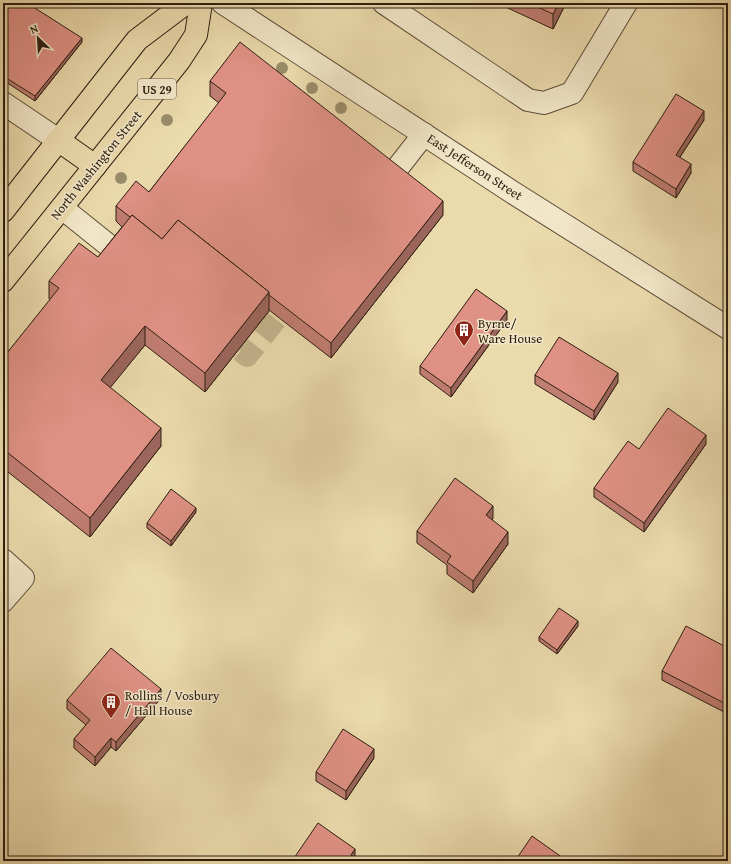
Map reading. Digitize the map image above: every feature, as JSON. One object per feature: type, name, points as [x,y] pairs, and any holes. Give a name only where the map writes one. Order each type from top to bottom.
[{"type":"main road","points":[[3,210],[137,40],[186,3]]},
{"type":"main road","name":"North Washington Street","points":[[3,281],[183,55],[196,35],[201,3]]},
{"type":"main road","points":[[58,140],[95,166]]},
{"type":"street","name":"East Jefferson Street","points":[[222,3],[519,196],[728,328]]},
{"type":"street","points":[[384,3],[528,100],[544,103],[572,93],[626,3]]},
{"type":"street","points":[[3,103],[58,140]]},
{"type":"street","points":[[392,176],[424,134]]},
{"type":"street","points":[[62,208],[117,252]]},
{"type":"street","points":[[3,560],[23,578],[3,601]]},
{"type":"building","points":[[3,3],[27,3],[82,38],[35,96],[3,76]]},
{"type":"building","points":[[529,3],[559,3],[553,14]]},
{"type":"building","points":[[240,42],[443,201],[331,343],[269,295],[269,292],[178,220],[162,239],[132,215],[130,217],[116,206],[136,181],[149,192],[226,93],[210,81]]},
{"type":"building","points":[[676,94],[704,111],[676,155],[691,164],[676,189],[633,162]]},
{"type":"building","points":[[132,215],[162,239],[178,220],[269,292],[205,373],[145,326],[101,380],[161,428],[90,518],[3,449],[3,358],[59,288],[49,281],[79,243],[98,257]]},
{"type":"building","name":"Byrne/ Ware House","points":[[476,289],[507,311],[451,388],[420,366]]},
{"type":"building","points":[[559,337],[618,373],[594,411],[535,375]]},
{"type":"building","points":[[668,408],[706,435],[644,523],[594,488],[628,441],[639,449]]},
{"type":"building","points":[[455,478],[493,506],[486,515],[508,532],[473,581],[447,562],[451,556],[417,531]]},
{"type":"building","points":[[171,489],[196,508],[171,541],[147,523]]},
{"type":"building","points":[[559,608],[578,621],[557,650],[539,637]]},
{"type":"building","points":[[686,626],[728,648],[728,705],[662,671]]},
{"type":"building","name":"Rollins / Vosbury / Hall House","points":[[111,648],[161,689],[116,742],[111,738],[95,757],[74,739],[90,720],[67,700]]},
{"type":"building","points":[[343,729],[374,749],[346,791],[316,772]]},
{"type":"building","points":[[728,772],[728,779],[725,777]]},
{"type":"building","points":[[318,823],[355,849],[351,855],[359,861],[292,861]]},
{"type":"building","points":[[532,836],[563,858],[561,861],[515,861]]},
{"type":"tunnel","points":[[215,330],[247,356],[297,293]]},
{"type":"place","name":"Byrne/ Ware House","points":[[464,347]]},
{"type":"place","name":"Rollins / Vosbury / Hall House","points":[[111,719]]}]
